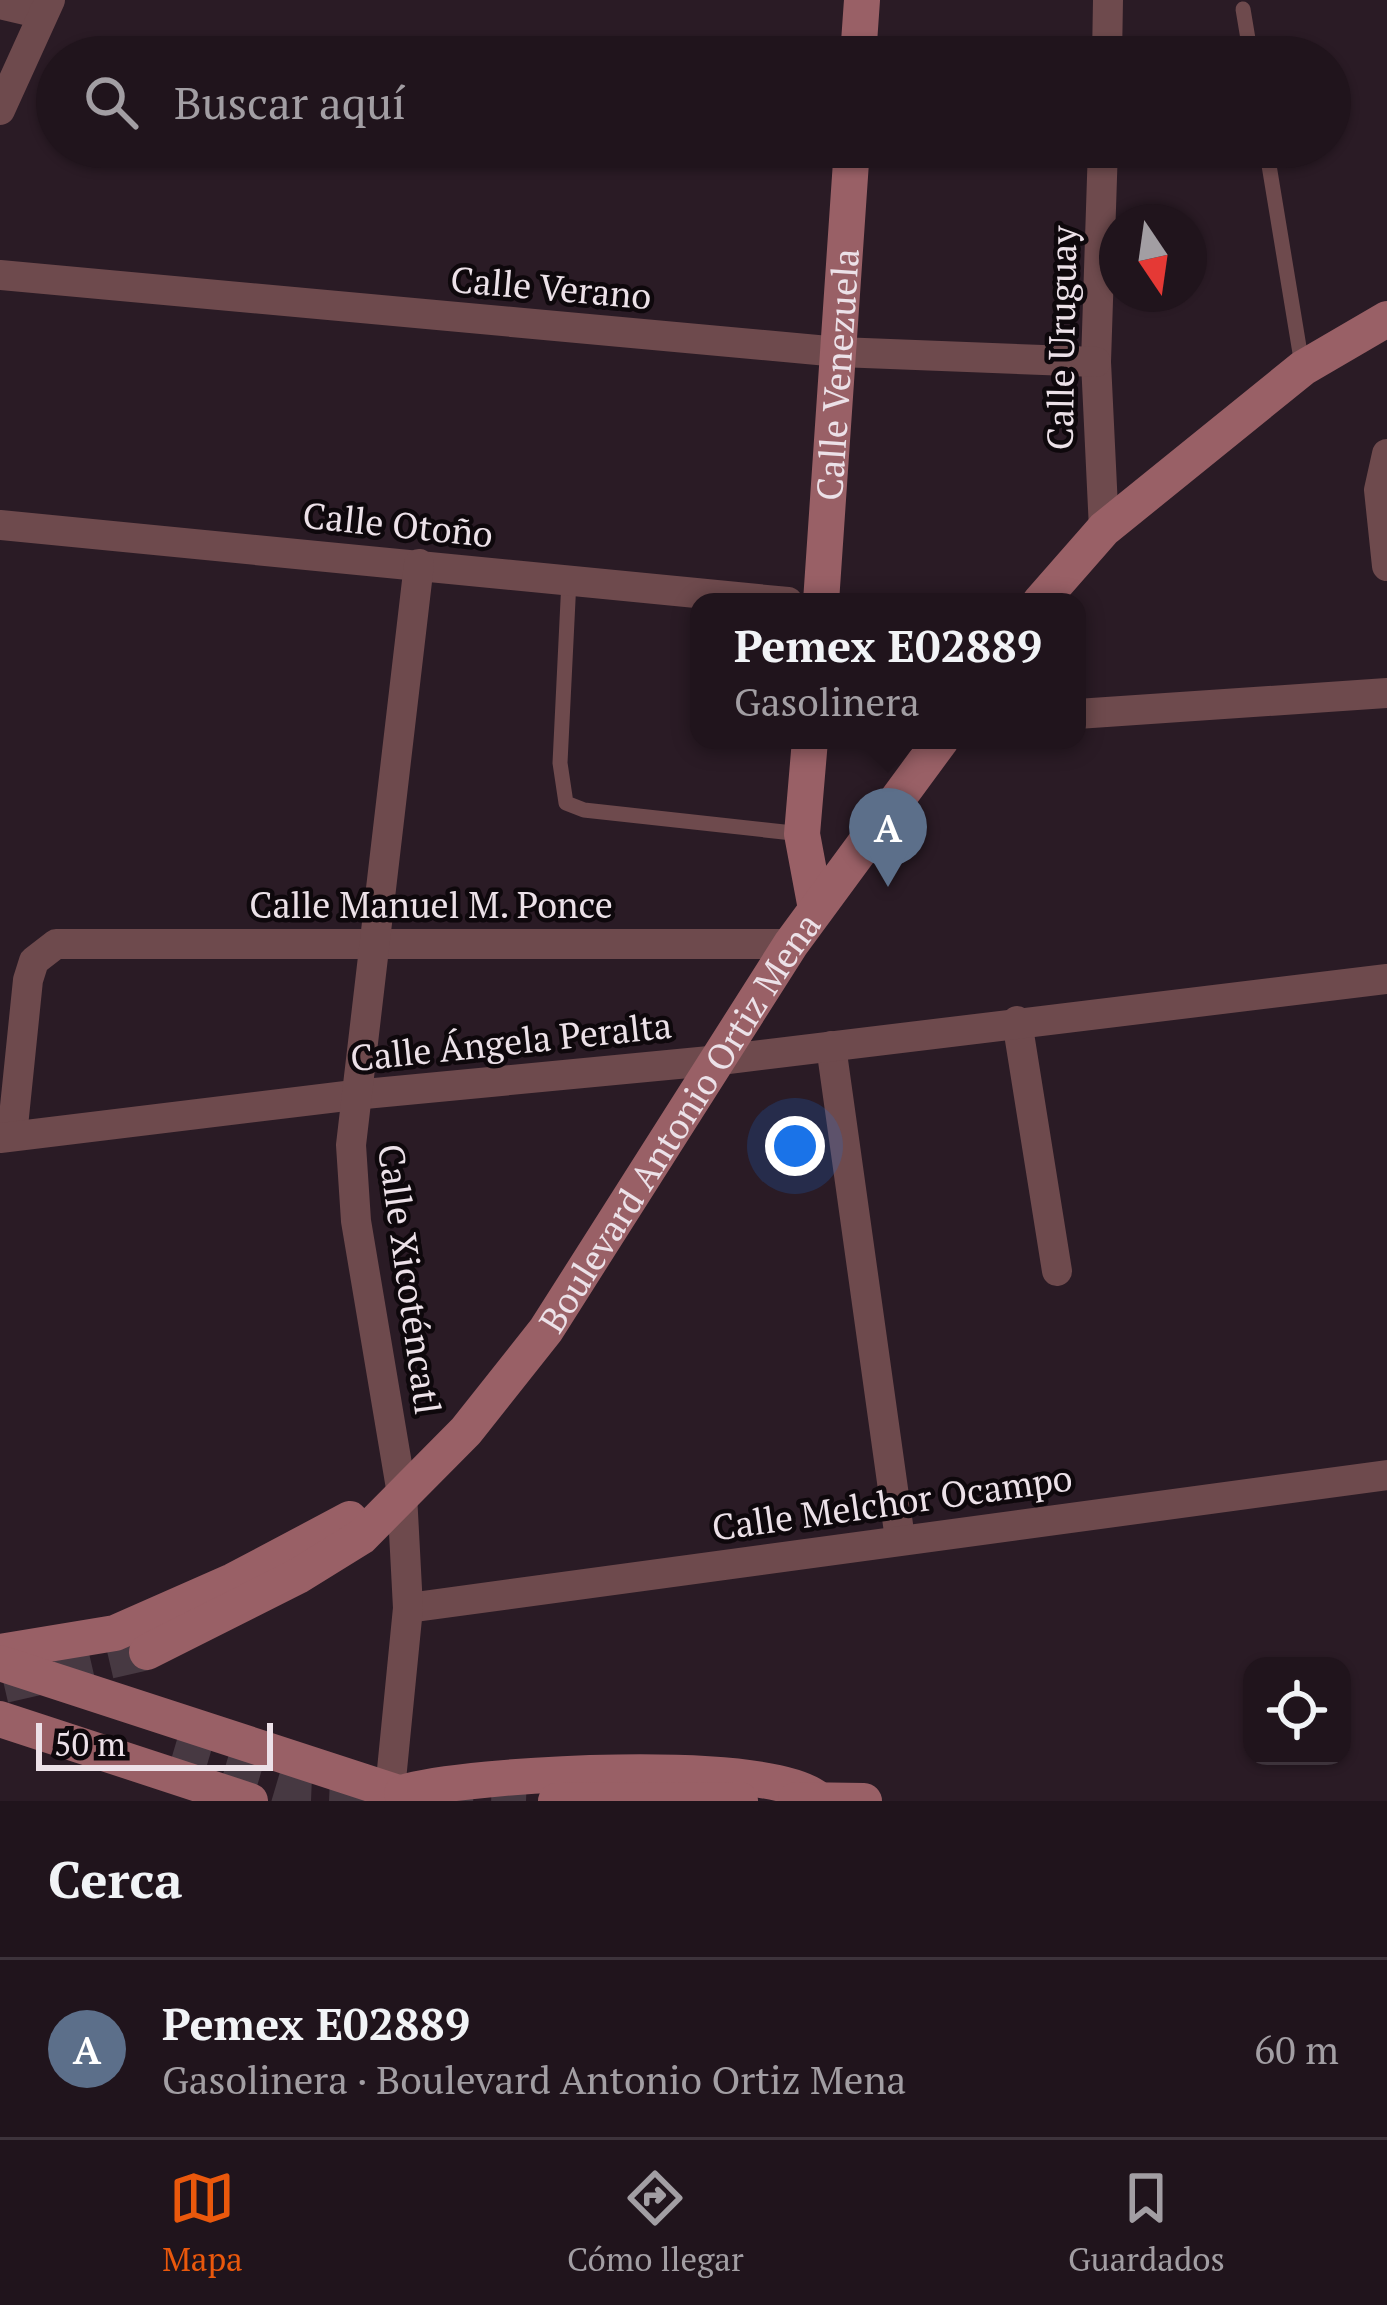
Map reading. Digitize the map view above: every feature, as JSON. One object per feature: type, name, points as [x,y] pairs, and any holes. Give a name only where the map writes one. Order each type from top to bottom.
[{"type":"main road","points":[[859,36],[862,0]]},
{"type":"main road","name":"Calle Venezuela","points":[[822,593],[851,168]]},
{"type":"main road","points":[[1048,593],[1104,529],[1303,368],[1387,320]]},
{"type":"main road","points":[[809,749],[802,834],[815,909]]},
{"type":"main road","name":"Boulevard Antonio Ortiz Mena","points":[[147,1652],[345,1546],[377,1522],[466,1431],[546,1330],[791,944],[933,749]]},
{"type":"main road","name":"Boulevard Antonio Ortiz Mena","points":[[1,1683],[79,1642],[150,1619],[402,1494]]},
{"type":"main road","points":[[1,1683],[173,1754]]},
{"type":"main road","points":[[1,1683],[405,1795],[437,1782],[481,1778],[674,1774],[788,1782],[820,1800]]},
{"type":"main road","points":[[1,1683],[250,1801]]},
{"type":"main road","points":[[526,1801],[864,1801]]},
{"type":"street","points":[[1107,36],[1108,0]]},
{"type":"street","points":[[0,4],[46,7],[0,110]]},
{"type":"street","name":"Calle Uruguay","points":[[1102,168],[1096,362],[1104,529]]},
{"type":"street","name":"Calle Verano","points":[[0,275],[839,352],[1096,362]]},
{"type":"street","points":[[1387,454],[1379,490],[1387,566]]},
{"type":"street","name":"Calle Otoño","points":[[0,526],[698,593]]},
{"type":"street","name":"Calle Xicoténcatl","points":[[405,1795],[408,1608],[402,1494],[356,1221],[351,1145],[419,564]]},
{"type":"street","points":[[1086,713],[1387,693]]},
{"type":"street","name":"Calle Manuel M. Ponce","points":[[6,1137],[34,961],[44,949],[70,942],[791,944]]},
{"type":"street","name":"Calle Ángela Peralta","points":[[6,1137],[354,1095],[720,1060],[1387,979]]},
{"type":"street","points":[[1017,1021],[1057,1271]]},
{"type":"street","points":[[831,1046],[900,1539]]},
{"type":"street","name":"Calle Melchor Ocampo","points":[[408,1608],[1387,1475]]},
{"type":"lane","points":[[1243,9],[1248,36]]},
{"type":"lane","points":[[1270,168],[1303,368]]},
{"type":"lane","points":[[569,580],[560,763],[566,802],[584,810],[802,834]]},
{"type":"tunnel","points":[[4,1685],[147,1652]]},
{"type":"tunnel","points":[[173,1753],[305,1792],[526,1801]]},
{"type":"place","name":"Pemex E02889","points":[[888,887]]}]
